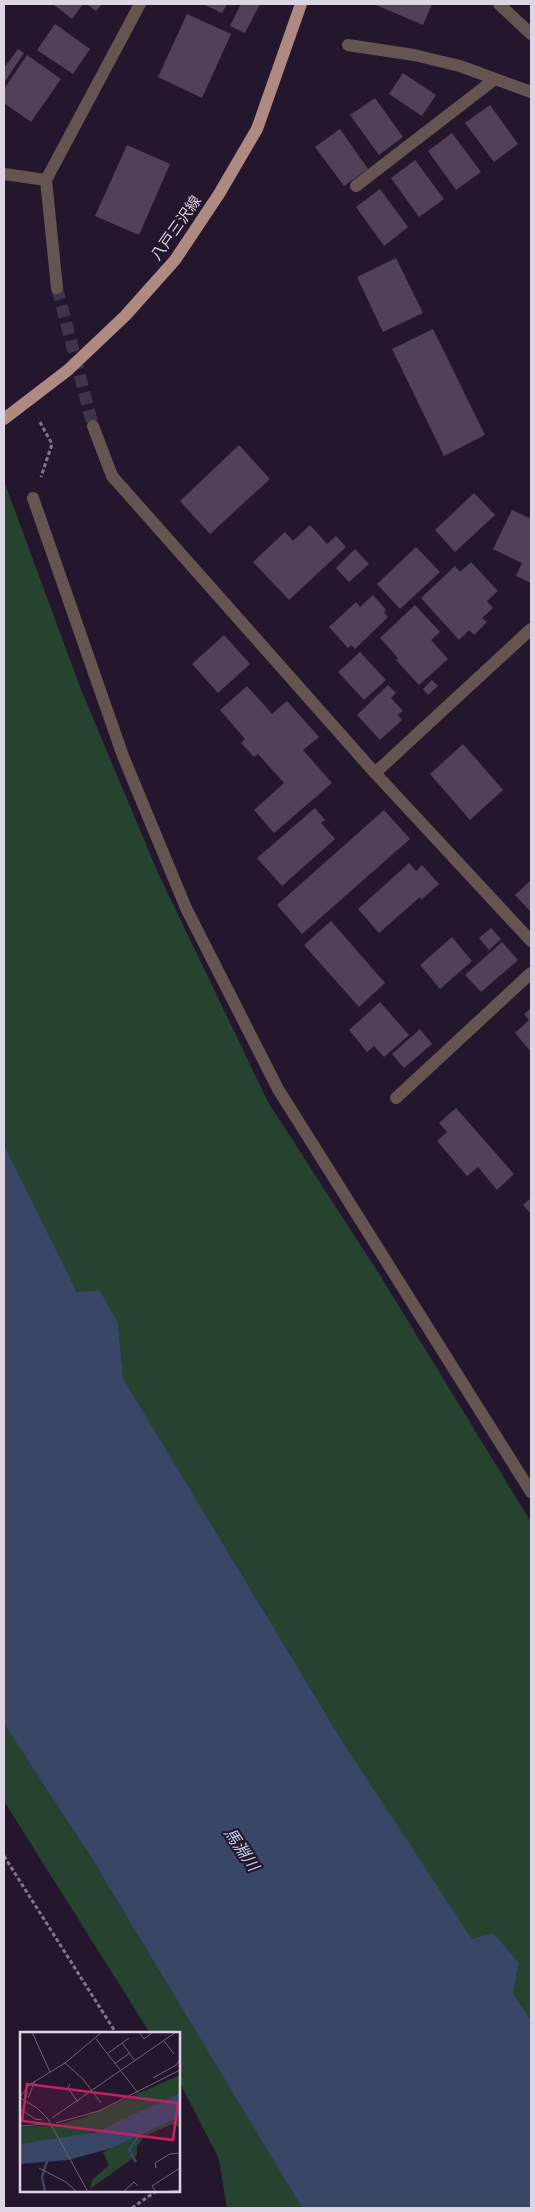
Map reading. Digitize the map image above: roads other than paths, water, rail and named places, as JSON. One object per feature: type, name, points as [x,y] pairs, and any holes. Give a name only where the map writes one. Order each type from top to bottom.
[{"type":"main road","name":"八戸三沢線","points":[[4,419],[68,370],[125,316],[175,260],[219,194],[257,129],[301,4]]},
{"type":"street","points":[[57,288],[46,180],[140,4]]},
{"type":"street","points":[[499,4],[531,34]]},
{"type":"street","points":[[348,45],[414,55],[460,66],[531,92]]},
{"type":"street","points":[[356,186],[495,79]]},
{"type":"street","points":[[4,174],[46,180]]},
{"type":"street","points":[[94,426],[112,476],[375,773],[531,941]]},
{"type":"street","points":[[33,498],[123,756],[186,908],[278,1089],[531,1492]]},
{"type":"street","points":[[375,773],[531,629]]},
{"type":"street","points":[[396,1098],[531,973]]},
{"type":"water","name":"馬淵川","points":[[4,1145],[77,1292],[100,1291],[118,1323],[123,1378],[344,1744],[472,1939],[493,1933],[519,1963],[513,1994],[531,2020],[531,2208],[302,2208],[89,1854],[4,1724]]},
{"type":"tunnel","points":[[57,288],[93,426]]}]
